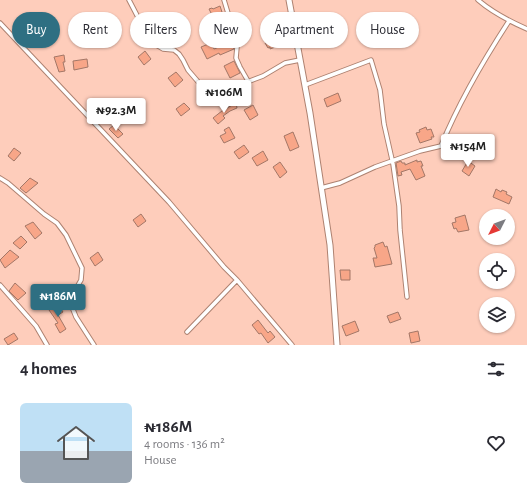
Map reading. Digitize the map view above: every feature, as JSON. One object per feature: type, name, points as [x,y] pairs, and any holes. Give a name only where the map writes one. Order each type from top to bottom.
[{"type":"main road","points":[[289,0],[305,85],[330,245],[337,345]]},
{"type":"street","points":[[129,0],[141,23],[158,46],[164,49],[174,50],[179,54],[184,60],[188,70],[200,84],[209,92],[218,96],[227,95],[248,81],[263,76],[285,63],[300,60]]},
{"type":"street","points":[[224,0],[234,32],[237,47],[236,58],[248,81]]},
{"type":"street","points":[[478,0],[488,9],[527,29]]},
{"type":"street","points":[[321,188],[340,183],[375,167],[393,162],[420,151],[441,146],[454,114],[467,90],[509,21]]},
{"type":"street","points":[[0,23],[168,202],[292,345]]},
{"type":"street","points":[[305,85],[371,60],[380,90],[384,124],[393,162],[399,206],[406,297]]},
{"type":"street","points":[[0,178],[57,223],[66,235],[82,268],[81,280],[70,302],[76,317],[94,345]]},
{"type":"street","points":[[187,332],[237,280]]},
{"type":"street","points":[[0,285],[36,326],[48,345]]},
{"type":"building","points":[[220,6],[222,12],[210,12],[209,9]]},
{"type":"building","points":[[202,48],[234,49],[220,55],[219,53],[207,59]]},
{"type":"building","points":[[145,51],[151,59],[144,65],[138,57]]},
{"type":"building","points":[[64,55],[65,62],[63,62],[65,71],[59,72],[54,57]]},
{"type":"building","points":[[87,59],[88,67],[74,70],[73,61]]},
{"type":"building","points":[[234,61],[240,73],[230,78],[224,66]]},
{"type":"building","points":[[176,72],[183,80],[175,87],[168,78]]},
{"type":"building","points":[[338,93],[341,101],[327,107],[324,99]]},
{"type":"building","points":[[99,103],[103,108],[104,106],[110,112],[105,117],[95,108]]},
{"type":"building","points":[[184,103],[190,109],[181,116],[176,109]]},
{"type":"building","points":[[236,103],[237,108],[223,116],[225,118],[218,124],[213,118],[227,107]]},
{"type":"building","points":[[253,105],[258,115],[250,120],[244,110]]},
{"type":"building","points":[[114,125],[123,134],[118,138],[109,129]]},
{"type":"building","points":[[229,127],[235,138],[224,143],[220,136],[226,133],[224,130]]},
{"type":"building","points":[[426,127],[427,130],[431,129],[434,137],[420,143],[416,133],[420,132],[419,130]]},
{"type":"building","points":[[293,132],[299,147],[290,151],[284,136]]},
{"type":"building","points":[[244,145],[249,152],[239,159],[234,152]]},
{"type":"building","points":[[14,148],[21,153],[14,161],[8,156]]},
{"type":"building","points":[[263,151],[268,160],[257,166],[252,158]]},
{"type":"building","points":[[417,160],[417,162],[421,161],[423,166],[421,166],[425,176],[416,180],[410,169],[401,172],[402,175],[398,176],[396,163],[401,161],[402,163],[405,163],[405,165]]},
{"type":"building","points":[[468,161],[475,166],[469,176],[462,171]]},
{"type":"building","points":[[280,162],[287,172],[280,178],[273,167]]},
{"type":"building","points":[[30,178],[38,183],[26,193],[20,188]]},
{"type":"building","points":[[496,189],[501,192],[502,190],[507,192],[506,194],[512,197],[509,204],[493,197]]},
{"type":"building","points":[[141,214],[146,221],[138,227],[133,220]]},
{"type":"building","points":[[465,215],[469,230],[458,232],[456,228],[454,229],[452,223],[456,222],[455,218]]},
{"type":"building","points":[[33,222],[42,233],[35,239],[25,226]]},
{"type":"building","points":[[21,236],[27,242],[20,249],[13,243]]},
{"type":"building","points":[[383,242],[385,247],[387,246],[392,264],[375,267],[373,258],[377,258],[374,248],[375,245]]},
{"type":"building","points":[[10,250],[19,257],[5,268],[0,260]]},
{"type":"building","points":[[98,252],[103,260],[95,266],[90,258]]},
{"type":"building","points":[[340,270],[350,270],[350,280],[341,280]]},
{"type":"building","points":[[15,283],[26,293],[18,300],[9,291]]},
{"type":"building","points":[[57,304],[63,312],[58,315],[66,329],[60,333],[55,324],[58,323],[49,310]]},
{"type":"building","points":[[398,312],[401,319],[390,323],[387,316]]},
{"type":"building","points":[[258,320],[268,333],[270,331],[275,337],[268,343],[261,333],[259,334],[252,325]]},
{"type":"building","points":[[355,321],[359,331],[346,336],[342,326]]},
{"type":"building","points":[[418,331],[420,341],[411,343],[409,333]]},
{"type":"building","points":[[14,333],[18,339],[8,345],[4,339]]}]
